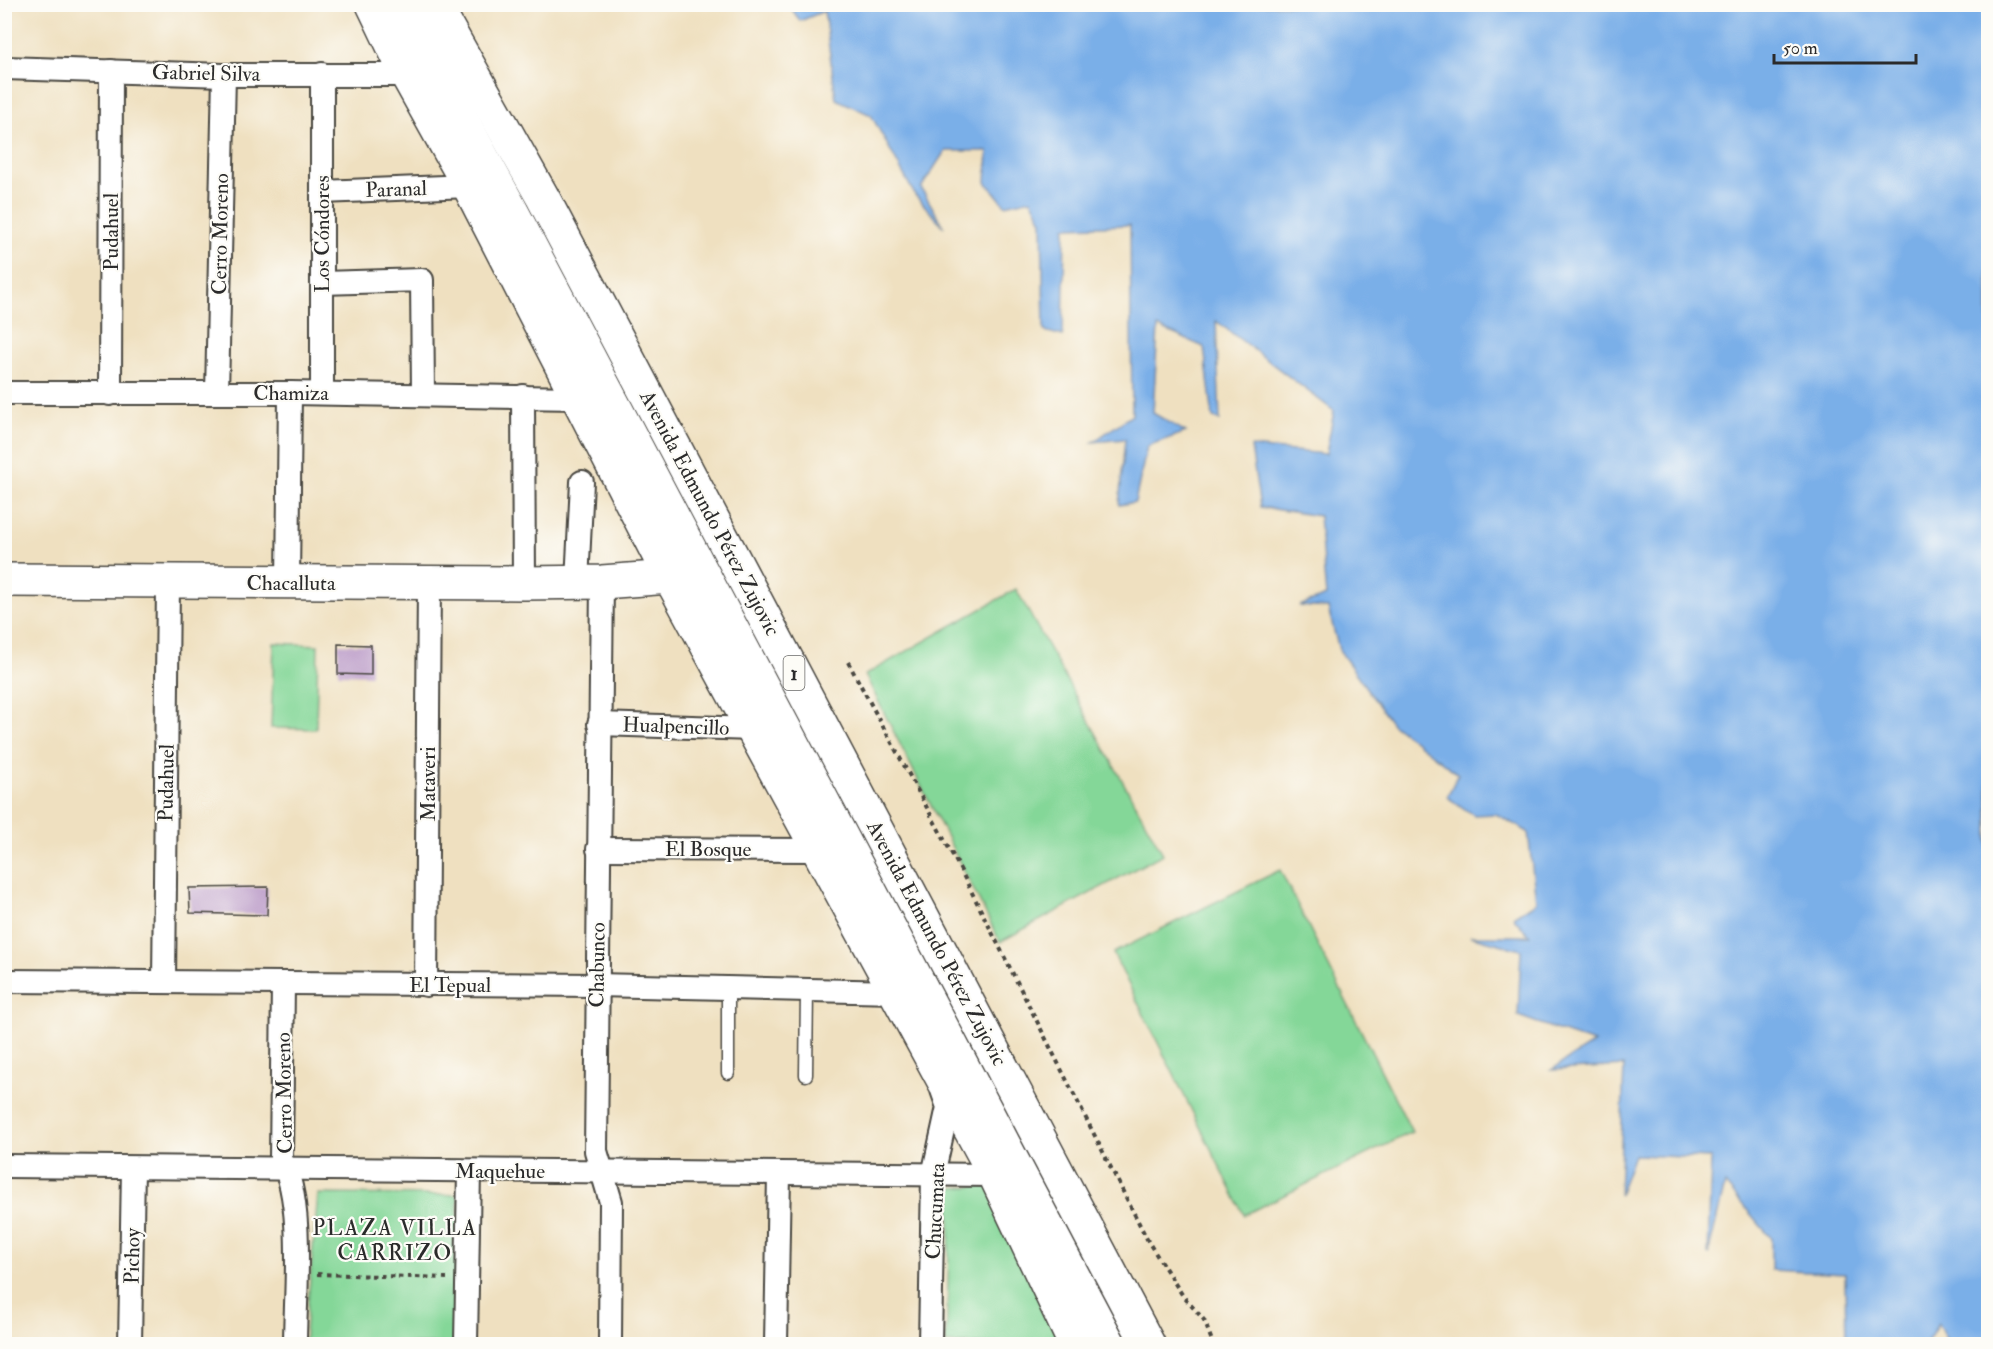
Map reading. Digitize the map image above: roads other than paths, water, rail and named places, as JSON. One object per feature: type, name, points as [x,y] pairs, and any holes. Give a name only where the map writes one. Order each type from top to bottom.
[{"type":"main road","points":[[373,4],[407,75],[469,186],[670,577],[995,1175],[1075,1344]]},
{"type":"main road","name":"Avenida Edmundo Pérez Zujovic","points":[[399,4],[520,226],[1109,1344]]},
{"type":"main road","name":"Avenida Edmundo Pérez Zujovic","points":[[434,4],[559,229],[1148,1344]]},
{"type":"main road","name":"Chacalluta","points":[[4,580],[168,583],[524,583],[670,577]]},
{"type":"street","name":"Gabriel Silva","points":[[4,68],[224,75],[407,75]]},
{"type":"street","name":"Pudahuel","points":[[111,70],[111,394]]},
{"type":"street","name":"Los Cóndores","points":[[322,74],[322,393]]},
{"type":"street","name":"Cerro Moreno","points":[[217,393],[224,75]]},
{"type":"street","name":"Paranal","points":[[322,192],[469,186]]},
{"type":"street","points":[[322,283],[422,280],[423,394]]},
{"type":"street","name":"Chamiza","points":[[4,393],[423,394],[577,399]]},
{"type":"street","points":[[288,583],[290,393]]},
{"type":"street","points":[[523,396],[524,583]]},
{"type":"street","points":[[582,482],[589,582]]},
{"type":"street","name":"Chabunco","points":[[589,582],[599,724],[596,1151],[597,1162],[611,1202],[610,1344]]},
{"type":"street","name":"Pudahuel","points":[[164,982],[168,583]]},
{"type":"street","name":"Mataveri","points":[[426,985],[429,583]]},
{"type":"street","name":"Hualpencillo","points":[[599,724],[753,729]]},
{"type":"street","name":"El Bosque","points":[[598,849],[818,850]]},
{"type":"street","name":"El Tepual","points":[[4,981],[596,985],[728,990],[896,992]]},
{"type":"street","name":"Cerro Moreno","points":[[283,984],[281,1159],[288,1170],[295,1197],[295,1344]]},
{"type":"street","name":"Chucumata","points":[[926,1046],[948,1107],[933,1175],[930,1344]]},
{"type":"street","name":"Maquehue","points":[[4,1166],[995,1175]]},
{"type":"street","name":"Pichoy","points":[[130,1344],[133,1168]]},
{"type":"street","points":[[466,1344],[469,1171]]},
{"type":"street","points":[[776,1344],[779,1174]]},
{"type":"lane","points":[[728,990],[728,1073]]},
{"type":"lane","points":[[806,1075],[807,991]]},
{"type":"water","points":[[789,5],[1988,5],[1988,1344],[1949,1344],[1938,1324],[1926,1344],[1846,1344],[1845,1274],[1771,1270],[1771,1238],[1725,1184],[1708,1255],[1711,1158],[1634,1155],[1619,1195],[1624,1066],[1551,1070],[1594,1043],[1518,1016],[1521,950],[1470,936],[1530,936],[1513,917],[1536,902],[1528,832],[1496,814],[1474,815],[1447,797],[1458,774],[1392,724],[1339,650],[1328,608],[1299,606],[1326,596],[1319,516],[1260,507],[1251,447],[1326,454],[1334,411],[1216,321],[1220,420],[1213,418],[1204,347],[1158,327],[1153,413],[1186,432],[1147,446],[1135,502],[1119,505],[1125,439],[1093,442],[1132,415],[1130,225],[1065,227],[1063,336],[1044,331],[1042,221],[1031,199],[1005,205],[986,182],[988,151],[945,151],[921,188],[944,227],[915,195],[871,115],[836,99],[824,11],[800,21]]},
{"type":"district","name":"PLAZA VILLA CARRIZO","points":[[395,1240]]}]
